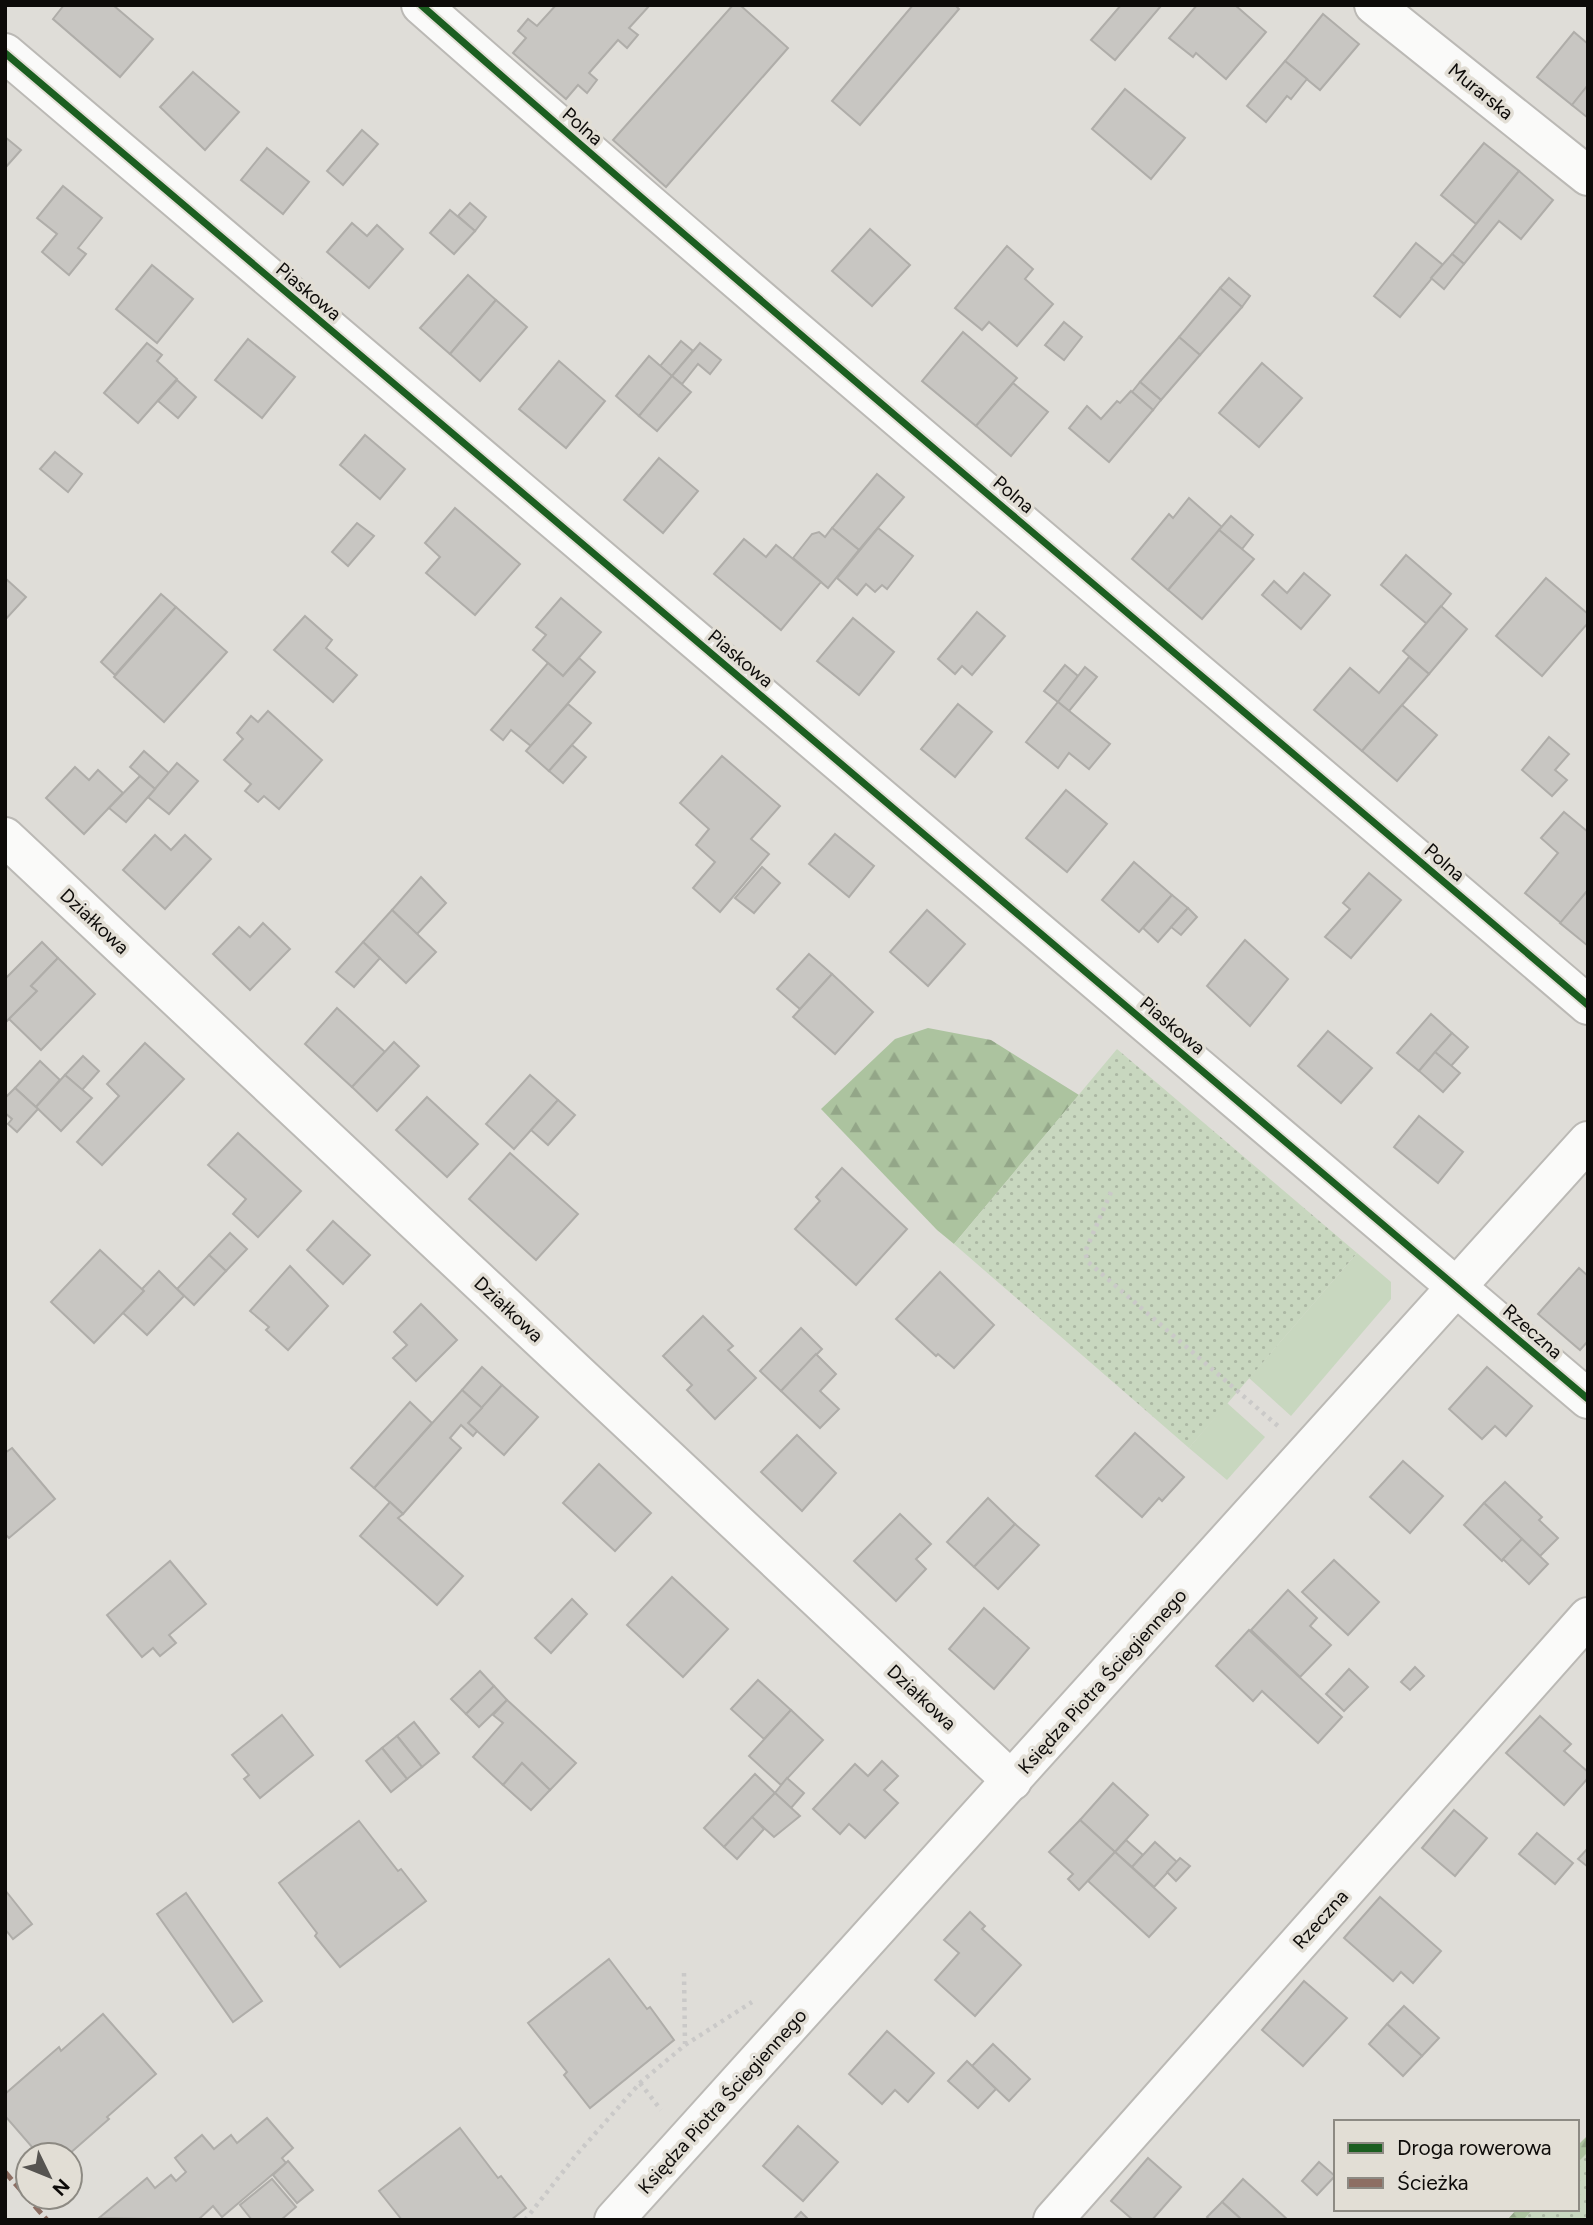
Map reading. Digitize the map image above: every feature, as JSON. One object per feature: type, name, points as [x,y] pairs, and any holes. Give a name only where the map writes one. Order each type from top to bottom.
[{"type":"street","name":"Polna","points":[[421,5],[664,219],[1588,1005]]},
{"type":"street","name":"Murarska","points":[[1374,5],[1588,176]]},
{"type":"street","name":"Piaskowa","points":[[5,53],[1456,1288]]},
{"type":"street","name":"Działkowa","points":[[5,837],[1012,1781]]},
{"type":"street","name":"Księdza Piotra Ściegiennego","points":[[614,2220],[1588,1141]]},
{"type":"street","name":"Rzeczna","points":[[1456,1288],[1588,1399]]},
{"type":"street","name":"Rzeczna","points":[[1053,2220],[1588,1617]]},
{"type":"path","points":[[1111,1192],[1085,1252],[1088,1262],[1276,1423],[1281,1431]]},
{"type":"path","points":[[684,1973],[685,2045]]},
{"type":"path","points":[[525,2220],[577,2154],[640,2083],[685,2045],[762,1995]]},
{"type":"path","points":[[640,2083],[662,2112]]},
{"type":"green space","points":[[928,1028],[991,1040],[1079,1095],[954,1244],[937,1230],[821,1109],[895,1039]]},
{"type":"green space","points":[[1117,1049],[1357,1253],[1189,1448],[954,1244]]},
{"type":"green space","points":[[1357,1253],[1391,1282],[1391,1299],[1291,1416],[1249,1378]]},
{"type":"green space","points":[[1227,1403],[1265,1437],[1227,1480],[1189,1448]]},
{"type":"green space","points":[[1588,2135],[1588,2220],[1507,2220],[1515,2211],[1579,2211],[1579,2144]]},
{"type":"green space","points":[[1588,2152],[1588,2220],[1523,2220],[1531,2211],[1579,2211],[1579,2161]]},
{"type":"building","points":[[64,5],[113,5],[153,39],[120,77],[53,19]]},
{"type":"building","points":[[556,5],[650,5],[629,28],[638,35],[627,48],[618,40],[589,73],[597,80],[587,93],[578,85],[566,99],[513,53],[526,38],[518,31],[528,19],[537,26]]},
{"type":"building","points":[[733,5],[740,5],[788,48],[666,187],[613,140]]},
{"type":"building","points":[[913,5],[955,5],[959,9],[860,125],[832,101]]},
{"type":"building","points":[[1121,5],[1161,6],[1115,60],[1091,40]]},
{"type":"building","points":[[1197,5],[1235,5],[1266,32],[1226,79],[1196,53],[1193,57],[1169,38]]},
{"type":"building","points":[[1323,14],[1359,44],[1320,90],[1285,61]]},
{"type":"building","points":[[1574,32],[1588,44],[1588,85],[1572,105],[1537,77]]},
{"type":"building","points":[[1285,61],[1307,79],[1291,99],[1287,96],[1266,122],[1247,106]]},
{"type":"building","points":[[193,72],[239,112],[205,150],[160,107]]},
{"type":"building","points":[[1588,85],[1588,118],[1572,105]]},
{"type":"building","points":[[1125,89],[1185,138],[1151,179],[1092,129]]},
{"type":"building","points":[[362,130],[378,144],[343,185],[327,171]]},
{"type":"building","points":[[5,137],[21,150],[5,168]]},
{"type":"building","points":[[1484,143],[1519,171],[1476,224],[1441,195]]},
{"type":"building","points":[[267,148],[309,182],[283,214],[241,180]]},
{"type":"building","points":[[1519,171],[1553,200],[1521,239],[1499,221],[1464,264],[1452,254]]},
{"type":"building","points":[[63,186],[102,218],[78,248],[86,254],[69,275],[42,252],[57,234],[37,218]]},
{"type":"building","points":[[470,203],[486,217],[475,231],[458,216]]},
{"type":"building","points":[[450,210],[475,231],[454,254],[430,233]]},
{"type":"building","points":[[352,223],[367,236],[377,225],[403,249],[369,288],[327,252]]},
{"type":"building","points":[[870,229],[910,265],[872,306],[832,271]]},
{"type":"building","points":[[1416,243],[1443,265],[1400,317],[1374,296]]},
{"type":"building","points":[[1007,246],[1033,269],[1025,279],[1053,304],[1017,346],[989,322],[982,330],[955,308]]},
{"type":"building","points":[[1452,254],[1464,264],[1444,289],[1431,278]]},
{"type":"building","points":[[152,265],[193,299],[157,343],[116,309]]},
{"type":"building","points":[[468,275],[496,300],[450,354],[420,328]]},
{"type":"building","points":[[1229,278],[1250,296],[1242,307],[1220,288]]},
{"type":"building","points":[[1220,288],[1242,307],[1200,355],[1179,337]]},
{"type":"building","points":[[496,300],[527,327],[480,381],[450,354]]},
{"type":"building","points":[[1064,322],[1082,337],[1064,360],[1045,345]]},
{"type":"building","points":[[963,332],[1017,378],[976,426],[922,381]]},
{"type":"building","points":[[1179,337],[1200,355],[1161,400],[1140,382]]},
{"type":"building","points":[[248,339],[295,377],[262,418],[215,380]]},
{"type":"building","points":[[681,341],[693,351],[672,376],[660,366]]},
{"type":"building","points":[[147,343],[162,355],[157,361],[177,379],[138,423],[104,393]]},
{"type":"building","points":[[700,343],[721,360],[710,374],[698,364],[682,384],[672,376]]},
{"type":"building","points":[[649,356],[672,376],[639,416],[616,396]]},
{"type":"building","points":[[559,361],[605,401],[566,448],[519,409]]},
{"type":"building","points":[[1262,363],[1302,398],[1259,447],[1219,413]]},
{"type":"building","points":[[672,376],[691,392],[657,431],[639,416]]},
{"type":"building","points":[[177,380],[196,397],[178,418],[158,401]]},
{"type":"building","points":[[1140,382],[1161,400],[1153,410],[1132,392]]},
{"type":"building","points":[[1013,383],[1048,412],[1011,456],[976,426]]},
{"type":"building","points":[[1131,391],[1153,410],[1109,462],[1069,428],[1087,406],[1101,419],[1117,401],[1120,403]]},
{"type":"building","points":[[365,435],[405,469],[380,499],[340,465]]},
{"type":"building","points":[[55,452],[82,474],[68,492],[40,469]]},
{"type":"building","points":[[659,458],[698,491],[663,533],[624,500]]},
{"type":"building","points":[[877,474],[904,497],[859,550],[832,528]]},
{"type":"building","points":[[1189,498],[1222,527],[1168,590],[1132,559],[1169,514],[1173,518]]},
{"type":"building","points":[[455,508],[520,564],[475,615],[426,573],[440,557],[425,543]]},
{"type":"building","points":[[1231,516],[1253,535],[1242,549],[1219,530]]},
{"type":"building","points":[[357,523],[374,536],[348,566],[332,552]]},
{"type":"building","points":[[832,528],[859,550],[828,588],[793,558],[812,534],[819,532],[825,537]]},
{"type":"building","points":[[878,528],[913,556],[887,589],[882,585],[875,592],[866,584],[857,595],[837,578]]},
{"type":"building","points":[[1219,530],[1254,559],[1202,619],[1168,590]]},
{"type":"building","points":[[744,539],[766,557],[776,545],[821,582],[781,630],[714,574]]},
{"type":"building","points":[[1406,555],[1451,594],[1427,624],[1381,585]]},
{"type":"building","points":[[1304,573],[1330,595],[1301,629],[1262,595],[1274,581],[1287,593]]},
{"type":"building","points":[[5,578],[26,597],[5,620]]},
{"type":"building","points":[[1546,578],[1588,614],[1588,623],[1542,676],[1496,636]]},
{"type":"building","points":[[161,594],[176,607],[115,675],[101,662]]},
{"type":"building","points":[[561,598],[601,632],[563,676],[533,650],[546,635],[536,627]]},
{"type":"building","points":[[1441,606],[1467,629],[1429,674],[1403,651]]},
{"type":"building","points":[[176,607],[227,652],[164,722],[114,677]]},
{"type":"building","points":[[977,612],[1005,636],[972,675],[962,666],[955,674],[938,659]]},
{"type":"building","points":[[305,616],[332,640],[326,648],[357,675],[333,702],[274,650]]},
{"type":"building","points":[[853,618],[894,652],[859,695],[817,661]]},
{"type":"building","points":[[1409,657],[1429,674],[1362,751],[1314,710],[1350,668],[1379,693]]},
{"type":"building","points":[[579,658],[595,672],[531,746],[511,730],[503,740],[491,730],[548,663],[563,676]]},
{"type":"building","points":[[1065,665],[1078,676],[1058,702],[1044,691]]},
{"type":"building","points":[[1085,667],[1097,677],[1069,711],[1058,702]]},
{"type":"building","points":[[1058,702],[1110,744],[1089,769],[1069,753],[1058,768],[1026,742]]},
{"type":"building","points":[[568,704],[591,723],[549,771],[526,751]]},
{"type":"building","points":[[958,704],[992,732],[955,777],[921,749]]},
{"type":"building","points":[[1402,705],[1437,735],[1397,781],[1362,751]]},
{"type":"building","points":[[268,711],[322,760],[279,809],[264,796],[258,802],[245,791],[251,784],[224,760],[243,739],[237,733],[251,716],[258,722]]},
{"type":"building","points":[[1549,737],[1569,754],[1555,770],[1567,780],[1552,796],[1522,770]]},
{"type":"building","points":[[572,745],[586,757],[563,783],[549,771]]},
{"type":"building","points":[[144,751],[169,773],[155,789],[130,767]]},
{"type":"building","points":[[722,756],[780,806],[751,839],[769,854],[720,912],[693,888],[715,862],[696,845],[709,829],[680,803]]},
{"type":"building","points":[[177,763],[198,781],[169,814],[148,797]]},
{"type":"building","points":[[75,767],[89,780],[98,770],[123,793],[84,834],[46,798]]},
{"type":"building","points":[[140,776],[155,789],[126,822],[109,808]]},
{"type":"building","points":[[1066,790],[1107,824],[1067,872],[1026,838]]},
{"type":"building","points":[[1564,812],[1588,832],[1588,890],[1561,923],[1525,893],[1558,853],[1541,838]]},
{"type":"building","points":[[835,834],[874,866],[849,897],[809,864]]},
{"type":"building","points":[[155,835],[171,850],[185,835],[211,859],[165,909],[123,870]]},
{"type":"building","points":[[1134,862],[1172,895],[1139,932],[1102,900]]},
{"type":"building","points":[[762,867],[780,883],[754,913],[735,898]]},
{"type":"building","points":[[1369,873],[1401,900],[1351,958],[1325,937],[1350,909],[1343,903]]},
{"type":"building","points":[[421,877],[446,903],[417,934],[392,910]]},
{"type":"building","points":[[1588,890],[1588,946],[1560,923]]},
{"type":"building","points":[[1172,895],[1188,908],[1158,942],[1143,928]]},
{"type":"building","points":[[1188,908],[1197,917],[1181,935],[1171,927]]},
{"type":"building","points":[[392,910],[436,952],[406,983],[363,942]]},
{"type":"building","points":[[927,910],[965,944],[928,986],[890,952]]},
{"type":"building","points":[[263,923],[290,949],[250,990],[213,954],[239,927],[250,937]]},
{"type":"building","points":[[1245,940],[1288,979],[1250,1026],[1207,986]]},
{"type":"building","points":[[42,942],[58,958],[31,986],[37,991],[5,1023],[5,979]]},
{"type":"building","points":[[363,942],[380,958],[354,987],[336,972]]},
{"type":"building","points":[[809,954],[832,974],[800,1009],[777,989]]},
{"type":"building","points":[[58,958],[95,994],[41,1050],[9,1019],[37,991],[31,986]]},
{"type":"building","points":[[832,974],[873,1012],[835,1054],[793,1017]]},
{"type":"building","points":[[337,1008],[385,1052],[352,1087],[305,1044]]},
{"type":"building","points":[[1431,1014],[1452,1033],[1419,1071],[1397,1053]]},
{"type":"building","points":[[1328,1031],[1372,1068],[1341,1103],[1298,1066]]},
{"type":"building","points":[[1452,1033],[1468,1047],[1451,1066],[1435,1052]]},
{"type":"building","points":[[394,1042],[419,1066],[377,1111],[352,1087]]},
{"type":"building","points":[[145,1043],[184,1079],[102,1165],[77,1142],[119,1096],[107,1084]]},
{"type":"building","points":[[1435,1052],[1460,1073],[1443,1092],[1419,1071]]},
{"type":"building","points":[[83,1056],[99,1071],[82,1090],[65,1075]]},
{"type":"building","points":[[40,1061],[60,1080],[36,1107],[15,1088]]},
{"type":"building","points":[[65,1075],[92,1098],[61,1131],[36,1107]]},
{"type":"building","points":[[530,1075],[558,1100],[514,1149],[486,1124]]},
{"type":"building","points":[[15,1088],[38,1109],[17,1132],[8,1124],[12,1119],[5,1113],[5,1098]]},
{"type":"building","points":[[427,1097],[478,1144],[447,1177],[396,1130]]},
{"type":"building","points":[[558,1100],[575,1115],[548,1145],[531,1130]]},
{"type":"building","points":[[1419,1116],[1463,1152],[1438,1183],[1394,1147]]},
{"type":"building","points":[[238,1133],[301,1191],[258,1237],[233,1214],[246,1199],[208,1165]]},
{"type":"building","points":[[510,1153],[578,1214],[536,1260],[469,1199]]},
{"type":"building","points":[[842,1168],[907,1229],[856,1285],[795,1229],[820,1201],[816,1197]]},
{"type":"building","points":[[333,1221],[370,1255],[343,1284],[307,1250]]},
{"type":"building","points":[[230,1233],[247,1249],[226,1271],[209,1255]]},
{"type":"building","points":[[100,1250],[144,1291],[94,1343],[51,1302]]},
{"type":"building","points":[[209,1255],[226,1271],[194,1305],[177,1289]]},
{"type":"building","points":[[290,1266],[328,1306],[288,1350],[266,1330],[269,1327],[250,1311]]},
{"type":"building","points":[[1579,1268],[1588,1276],[1588,1341],[1580,1350],[1538,1314]]},
{"type":"building","points":[[159,1271],[184,1296],[147,1335],[123,1313]]},
{"type":"building","points":[[940,1272],[994,1325],[954,1368],[938,1354],[936,1356],[896,1319]]},
{"type":"building","points":[[421,1304],[457,1340],[416,1381],[393,1358],[407,1345],[394,1332]]},
{"type":"building","points":[[703,1316],[733,1346],[728,1350],[756,1378],[715,1419],[687,1390],[692,1385],[663,1356]]},
{"type":"building","points":[[801,1328],[822,1349],[781,1391],[760,1371]]},
{"type":"building","points":[[816,1354],[836,1374],[820,1391],[839,1409],[820,1428],[781,1391]]},
{"type":"building","points":[[482,1367],[502,1385],[482,1408],[462,1390]]},
{"type":"building","points":[[1487,1367],[1532,1406],[1506,1436],[1495,1426],[1482,1439],[1449,1409]]},
{"type":"building","points":[[502,1385],[538,1417],[504,1455],[468,1423]]},
{"type":"building","points":[[462,1390],[482,1408],[468,1423],[477,1431],[473,1436],[461,1425],[450,1438],[461,1448],[403,1514],[374,1488]]},
{"type":"building","points":[[410,1402],[432,1423],[374,1488],[351,1468]]},
{"type":"building","points":[[1135,1433],[1184,1477],[1162,1501],[1159,1498],[1142,1517],[1096,1476]]},
{"type":"building","points":[[797,1435],[836,1473],[802,1511],[761,1472]]},
{"type":"building","points":[[12,1448],[55,1499],[9,1538],[5,1534],[5,1453]]},
{"type":"building","points":[[1403,1461],[1443,1496],[1410,1533],[1370,1497]]},
{"type":"building","points":[[599,1464],[651,1513],[615,1551],[563,1503]]},
{"type":"building","points":[[1505,1482],[1542,1517],[1539,1520],[1558,1538],[1540,1556],[1484,1503]]},
{"type":"building","points":[[988,1498],[1015,1524],[974,1567],[947,1542]]},
{"type":"building","points":[[390,1502],[403,1514],[398,1518],[463,1576],[437,1605],[360,1536]]},
{"type":"building","points":[[1484,1503],[1522,1539],[1502,1561],[1464,1525]]},
{"type":"building","points":[[900,1514],[931,1544],[916,1559],[926,1569],[896,1601],[854,1561]]},
{"type":"building","points":[[1015,1524],[1039,1545],[998,1589],[974,1567]]},
{"type":"building","points":[[1522,1539],[1548,1564],[1529,1584],[1503,1559]]},
{"type":"building","points":[[1334,1560],[1379,1602],[1348,1635],[1302,1592]]},
{"type":"building","points":[[170,1561],[206,1604],[169,1635],[176,1643],[160,1656],[153,1648],[142,1657],[107,1615]]},
{"type":"building","points":[[672,1577],[728,1629],[683,1677],[627,1625]]},
{"type":"building","points":[[1288,1590],[1317,1618],[1310,1626],[1331,1645],[1300,1677],[1251,1630]]},
{"type":"building","points":[[572,1599],[587,1614],[551,1653],[535,1638]]},
{"type":"building","points":[[984,1608],[1029,1648],[994,1689],[949,1649]]},
{"type":"building","points":[[1249,1630],[1342,1717],[1318,1743],[1262,1691],[1253,1701],[1216,1666]]},
{"type":"building","points":[[1415,1667],[1424,1676],[1410,1690],[1401,1682]]},
{"type":"building","points":[[1349,1669],[1368,1687],[1344,1711],[1326,1694]]},
{"type":"building","points":[[480,1671],[494,1686],[466,1714],[451,1699]]},
{"type":"building","points":[[758,1680],[791,1710],[764,1739],[731,1709]]},
{"type":"building","points":[[494,1686],[507,1700],[479,1727],[466,1714]]},
{"type":"building","points":[[507,1700],[576,1763],[550,1790],[522,1763],[503,1785],[473,1757],[503,1723],[493,1715]]},
{"type":"building","points":[[791,1710],[823,1740],[781,1785],[749,1756]]},
{"type":"building","points":[[282,1715],[313,1755],[260,1798],[244,1779],[249,1775],[232,1755]]},
{"type":"building","points":[[1540,1716],[1571,1744],[1564,1751],[1588,1772],[1588,1778],[1564,1805],[1506,1753]]},
{"type":"building","points":[[414,1722],[439,1753],[422,1767],[397,1736]]},
{"type":"building","points":[[397,1736],[422,1767],[407,1779],[382,1748]]},
{"type":"building","points":[[382,1748],[407,1779],[391,1792],[366,1761]]},
{"type":"building","points":[[882,1761],[898,1776],[884,1790],[898,1803],[865,1838],[849,1824],[840,1834],[813,1809],[855,1764],[868,1776]]},
{"type":"building","points":[[522,1763],[550,1790],[531,1810],[503,1785]]},
{"type":"building","points":[[755,1774],[775,1793],[724,1847],[704,1828]]},
{"type":"building","points":[[787,1778],[804,1793],[791,1808],[775,1793]]},
{"type":"building","points":[[1113,1783],[1148,1815],[1115,1852],[1080,1820]]},
{"type":"building","points":[[775,1793],[800,1816],[774,1837],[752,1817]]},
{"type":"building","points":[[1454,1810],[1487,1838],[1455,1876],[1422,1848]]},
{"type":"building","points":[[752,1817],[764,1829],[737,1859],[724,1847]]},
{"type":"building","points":[[1080,1820],[1115,1852],[1079,1890],[1068,1879],[1073,1874],[1049,1852]]},
{"type":"building","points":[[359,1821],[398,1871],[401,1869],[426,1901],[340,1967],[279,1883]]},
{"type":"building","points":[[1537,1833],[1573,1863],[1555,1884],[1519,1854]]},
{"type":"building","points":[[1126,1840],[1143,1855],[1132,1867],[1115,1852]]},
{"type":"building","points":[[1155,1842],[1177,1862],[1154,1887],[1132,1867]]},
{"type":"building","points":[[1588,1848],[1588,1867],[1578,1859]]},
{"type":"building","points":[[1115,1852],[1176,1908],[1149,1937],[1088,1881]]},
{"type":"building","points":[[1180,1858],[1190,1866],[1176,1881],[1167,1872]]},
{"type":"building","points":[[5,1890],[32,1924],[13,1939],[5,1929]]},
{"type":"building","points":[[186,1893],[262,2001],[233,2022],[157,1914]]},
{"type":"building","points":[[1380,1897],[1441,1951],[1413,1983],[1401,1972],[1393,1981],[1344,1938]]},
{"type":"building","points":[[970,1912],[985,1926],[982,1929],[1021,1965],[975,2016],[935,1980],[959,1953],[944,1940]]},
{"type":"building","points":[[609,1959],[674,2040],[590,2108],[564,2075],[567,2072],[528,2023]]},
{"type":"building","points":[[1304,1981],[1347,2018],[1303,2066],[1262,2030]]},
{"type":"building","points":[[1404,2006],[1439,2038],[1422,2056],[1387,2024]]},
{"type":"building","points":[[103,2014],[156,2074],[84,2141],[27,2141],[5,2116],[5,2094],[59,2047],[61,2051]]},
{"type":"building","points":[[1387,2024],[1422,2056],[1403,2076],[1369,2044]]},
{"type":"building","points":[[887,2031],[934,2073],[908,2102],[895,2090],[882,2104],[849,2074]]},
{"type":"building","points":[[993,2044],[1030,2079],[1009,2101],[972,2066]]},
{"type":"building","points":[[967,2061],[996,2089],[978,2108],[948,2081]]},
{"type":"building","points":[[267,2118],[293,2148],[282,2158],[286,2163],[222,2217],[213,2206],[198,2220],[99,2218],[147,2178],[155,2188],[171,2175],[176,2181],[186,2172],[175,2158],[202,2135],[214,2149],[231,2135],[237,2143]]},
{"type":"building","points":[[798,2126],[838,2162],[803,2201],[763,2166]]},
{"type":"building","points":[[460,2128],[498,2178],[501,2176],[526,2208],[511,2220],[402,2220],[379,2191]]},
{"type":"building","points":[[1148,2158],[1181,2187],[1152,2220],[1133,2220],[1111,2201]]},
{"type":"building","points":[[288,2161],[313,2190],[297,2203],[273,2175]]},
{"type":"building","points":[[1319,2162],[1334,2175],[1317,2195],[1302,2181]]},
{"type":"building","points":[[272,2179],[296,2207],[281,2220],[252,2220],[240,2205]]},
{"type":"building","points":[[1243,2179],[1288,2220],[1242,2220],[1222,2202]]},
{"type":"building","points":[[1222,2202],[1242,2220],[1210,2220],[1207,2217]]},
{"type":"building","points":[[801,2212],[809,2220],[793,2220]]},
{"type":"marked path","points":[[5,2172],[47,2220]]},
{"type":"cycle path","points":[[421,5],[857,383],[1588,1005]]},
{"type":"cycle path","points":[[5,53],[1588,1399]]}]
